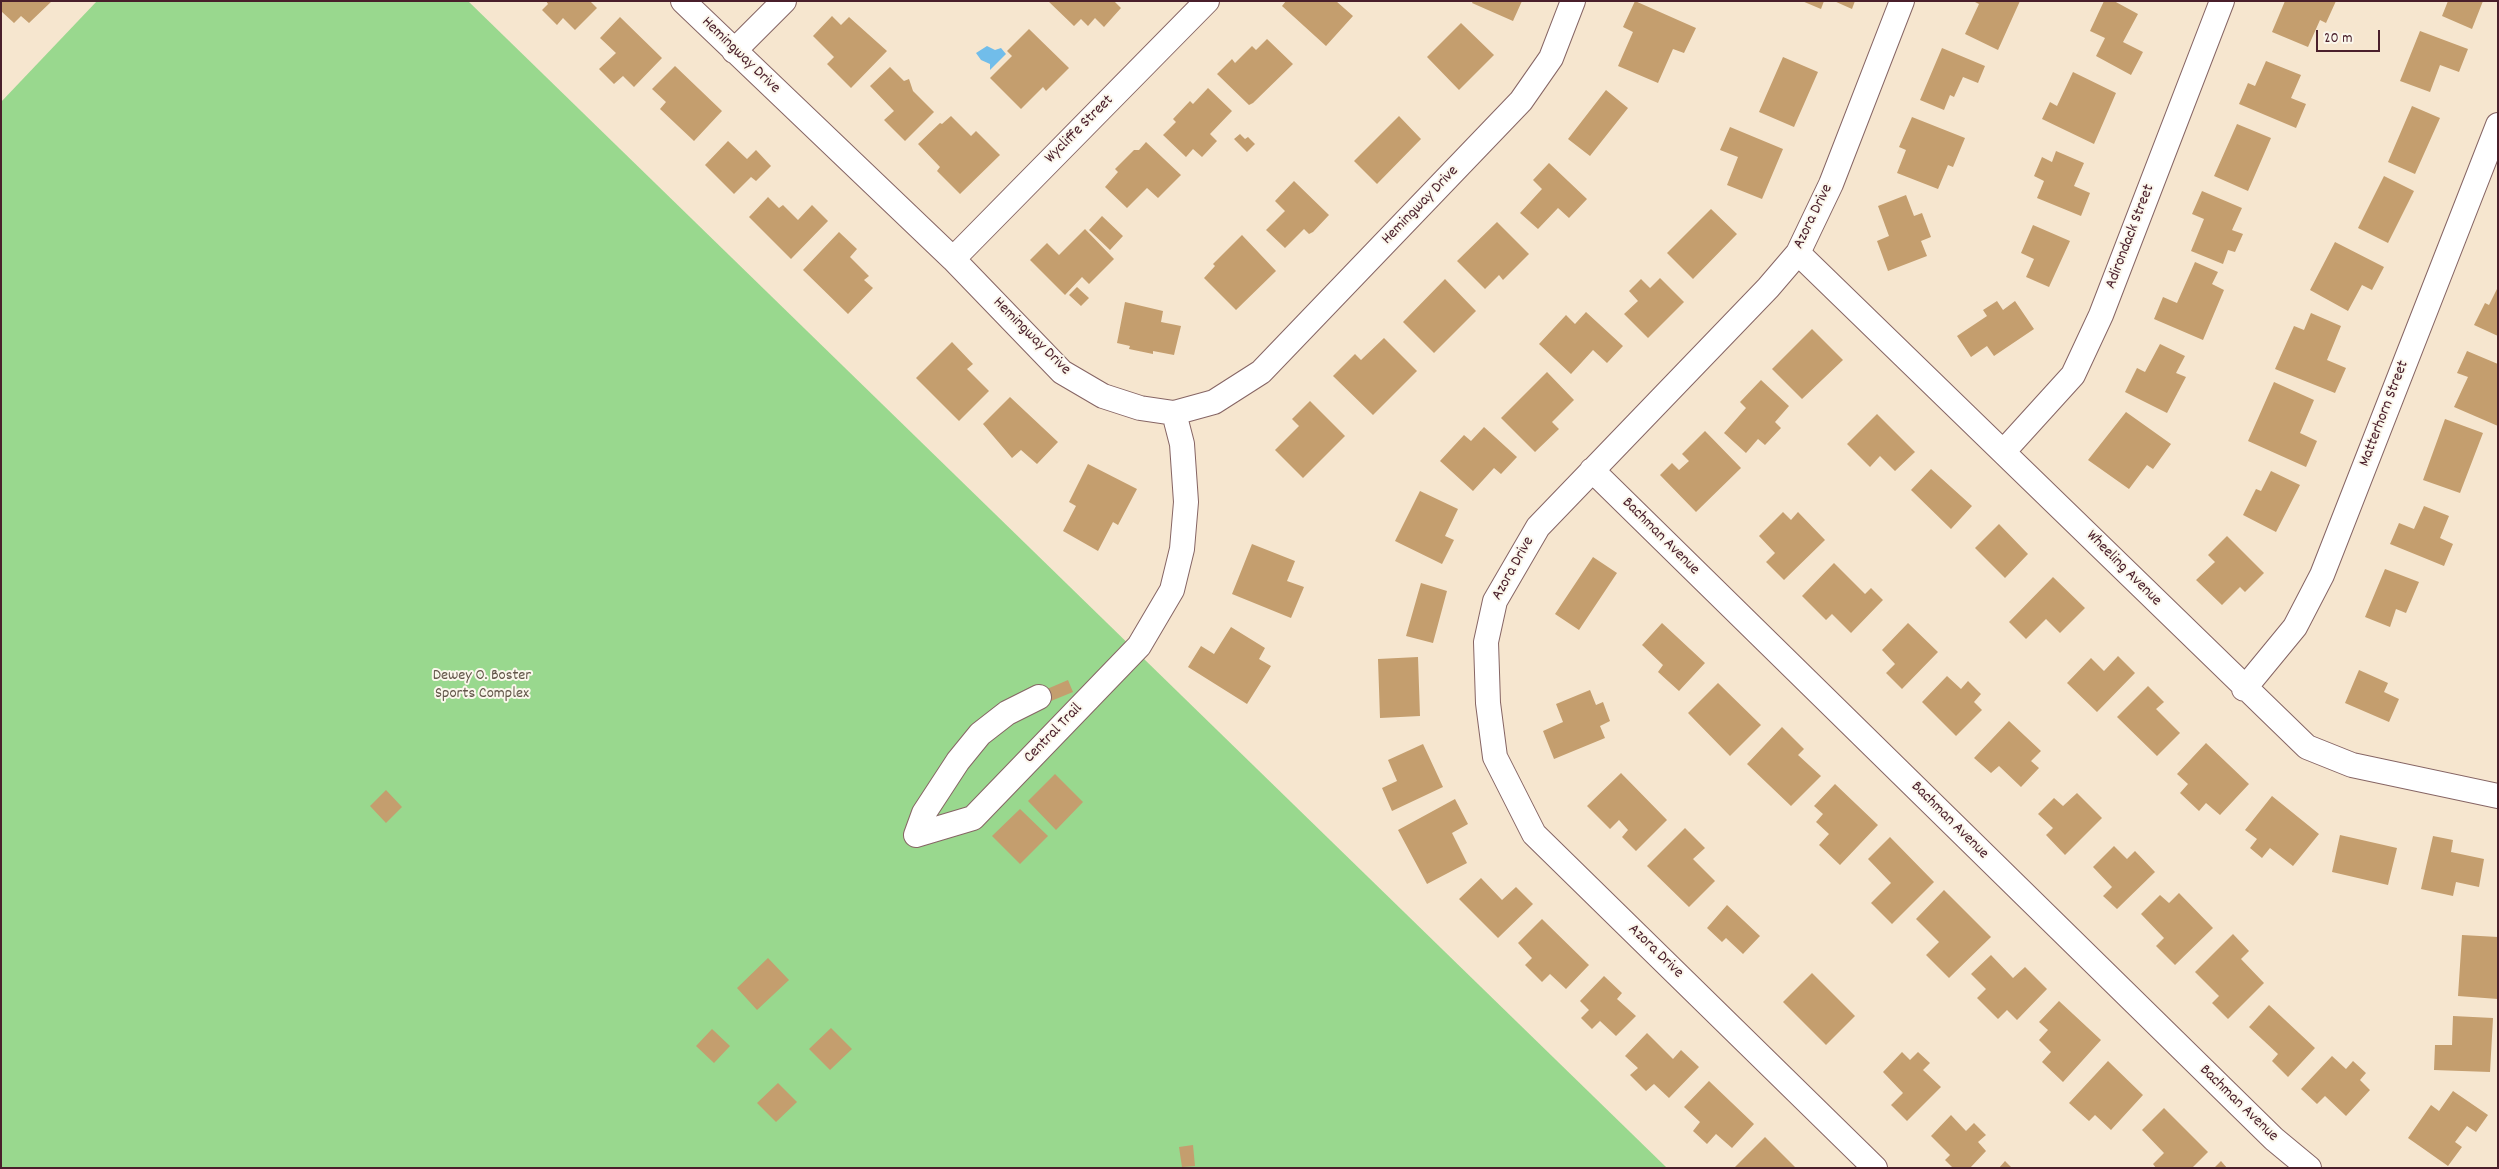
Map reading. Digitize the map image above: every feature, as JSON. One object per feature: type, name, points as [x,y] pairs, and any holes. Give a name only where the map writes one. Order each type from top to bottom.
[{"type":"street","name":"Hemingway Drive","points":[[683,1],[953,259],[1062,372],[1103,396],[1140,408],[1174,413],[1214,402],[1267,366],[1521,102],[1551,58],[1573,1]]},
{"type":"street","points":[[734,51],[784,1]]},
{"type":"street","name":"Wycliffe Street","points":[[953,259],[1207,1]]},
{"type":"street","name":"Azora Drive","points":[[1875,1168],[1534,834],[1495,756],[1488,703],[1486,642],[1495,601],[1538,527],[1768,288],[1798,254],[1831,184],[1902,1]]},
{"type":"street","name":"Adirondack Street","points":[[2004,451],[2073,375],[2101,315],[2222,1]]},
{"type":"street","name":"Matterhorn Street","points":[[2244,688],[2295,627],[2322,575],[2498,125]]},
{"type":"street","name":"Wheeling Avenue","points":[[1798,254],[2004,451],[2244,688],[2307,747],[2352,765],[2498,796]]},
{"type":"street","name":"Central Trail","points":[[1039,698],[1006,712],[980,734],[958,760],[924,812],[916,835],[973,818],[1139,646],[1172,590],[1182,549],[1186,502],[1182,444],[1174,413]]},
{"type":"street","name":"Bachman Avenue","points":[[1592,470],[2274,1140],[2309,1168]]},
{"type":"green space","name":"Dewey O. Boster Sports Complex","points":[[97,1],[468,1],[1667,1168],[1,1168],[1,102]]},
{"type":"water","points":[[987,46],[995,50],[1001,48],[1006,54],[990,70],[990,64],[981,60],[976,53]]},
{"type":"building","points":[[1,1],[52,1],[29,23],[21,16],[14,23],[1,11]]},
{"type":"building","points":[[546,1],[590,1],[597,8],[575,30],[563,18],[557,25],[542,10],[548,4]]},
{"type":"building","points":[[1048,1],[1114,1],[1121,8],[1104,27],[1095,18],[1088,26],[1081,19],[1074,26]]},
{"type":"building","points":[[1286,1],[1336,1],[1353,16],[1326,46],[1282,6]]},
{"type":"building","points":[[1473,1],[1522,1],[1513,21],[1472,3]]},
{"type":"building","points":[[1635,1],[1696,28],[1684,53],[1673,49],[1658,83],[1618,66],[1633,32],[1623,27]]},
{"type":"building","points":[[1802,1],[1824,1],[1821,9]]},
{"type":"building","points":[[1834,1],[1855,1],[1852,9]]},
{"type":"building","points":[[1973,1],[2020,1],[1998,50],[1965,34],[1979,4]]},
{"type":"building","points":[[2104,1],[2114,1],[2138,14],[2123,42],[2143,52],[2131,75],[2096,56],[2105,38],[2090,31]]},
{"type":"building","points":[[2285,1],[2336,1],[2326,23],[2320,20],[2308,47],[2272,32]]},
{"type":"building","points":[[2448,1],[2483,1],[2472,29],[2442,16]]},
{"type":"building","points":[[832,16],[841,25],[849,17],[887,51],[851,88],[827,64],[834,57],[813,36]]},
{"type":"building","points":[[620,17],[662,58],[634,87],[623,76],[614,84],[599,69],[616,53],[600,38]]},
{"type":"building","points":[[1461,23],[1494,55],[1459,90],[1427,57]]},
{"type":"building","points":[[1029,29],[1069,68],[1046,91],[1043,87],[1021,109],[990,78],[1012,56],[1007,51]]},
{"type":"building","points":[[2420,31],[2468,49],[2459,72],[2440,65],[2430,92],[2400,81]]},
{"type":"building","points":[[1267,39],[1293,64],[1249,105],[1217,74],[1232,59],[1235,63],[1252,46],[1256,50]]},
{"type":"building","points":[[1942,48],[1985,66],[1978,83],[1963,77],[1954,97],[1950,95],[1944,110],[1920,100]]},
{"type":"building","points":[[1783,57],[1818,72],[1794,127],[1759,112]]},
{"type":"building","points":[[2266,61],[2301,75],[2291,98],[2306,104],[2296,128],[2239,104],[2248,83],[2255,86]]},
{"type":"building","points":[[675,66],[722,111],[694,141],[660,109],[666,102],[652,89]]},
{"type":"building","points":[[890,67],[904,81],[909,79],[913,91],[934,112],[905,141],[884,120],[894,111],[870,86]]},
{"type":"building","points":[[2073,72],[2116,93],[2094,144],[2042,119],[2050,102],[2057,106]]},
{"type":"building","points":[[1208,88],[1232,111],[1210,134],[1217,141],[1202,157],[1193,149],[1186,157],[1163,135],[1176,122],[1173,119],[1190,101],[1193,104]]},
{"type":"building","points":[[1606,90],[1628,108],[1590,156],[1568,139]]},
{"type":"building","points":[[2412,106],[2440,118],[2415,174],[2388,162]]},
{"type":"building","points":[[951,116],[971,136],[976,131],[1000,155],[960,194],[937,171],[940,167],[918,144],[940,123],[942,124]]},
{"type":"building","points":[[1399,116],[1421,139],[1377,184],[1354,161]]},
{"type":"building","points":[[1912,117],[1965,138],[1953,167],[1948,165],[1938,189],[1897,173],[1906,150],[1899,147]]},
{"type":"building","points":[[2237,124],[2271,138],[2248,191],[2214,176]]},
{"type":"building","points":[[1730,127],[1783,149],[1762,199],[1727,185],[1738,157],[1720,150]]},
{"type":"building","points":[[1240,134],[1245,139],[1248,137],[1255,144],[1247,152],[1234,139]]},
{"type":"building","points":[[728,141],[747,159],[756,150],[771,166],[756,181],[751,177],[734,194],[705,165]]},
{"type":"building","points":[[1146,142],[1181,175],[1158,198],[1147,188],[1127,208],[1105,187],[1118,172],[1115,169],[1134,150],[1139,150]]},
{"type":"building","points":[[2056,151],[2084,163],[2074,186],[2090,193],[2081,216],[2037,198],[2044,181],[2034,176],[2042,157],[2052,162]]},
{"type":"building","points":[[1549,163],[1587,199],[1569,218],[1558,208],[1538,229],[1520,213],[1542,189],[1533,180]]},
{"type":"building","points":[[2384,176],[2414,191],[2388,243],[2358,228]]},
{"type":"building","points":[[1294,181],[1329,215],[1313,232],[1309,234],[1304,229],[1285,248],[1266,230],[1285,211],[1275,201]]},
{"type":"building","points":[[2202,191],[2242,208],[2232,230],[2243,234],[2235,252],[2228,250],[2223,264],[2191,251],[2204,219],[2192,214]]},
{"type":"building","points":[[1906,195],[1914,216],[1922,213],[1931,237],[1921,241],[1927,256],[1888,271],[1877,241],[1889,236],[1878,206]]},
{"type":"building","points":[[768,197],[779,208],[783,205],[798,220],[812,205],[828,221],[791,259],[749,217]]},
{"type":"building","points":[[1711,209],[1737,234],[1693,279],[1667,253]]},
{"type":"building","points":[[1102,216],[1123,236],[1110,250],[1089,230]]},
{"type":"building","points":[[1497,222],[1529,254],[1503,280],[1499,275],[1485,289],[1457,261]]},
{"type":"building","points":[[2033,225],[2070,241],[2049,287],[2026,277],[2034,259],[2021,253]]},
{"type":"building","points":[[1085,229],[1114,259],[1089,284],[1082,277],[1065,295],[1030,260],[1047,243],[1059,255]]},
{"type":"building","points":[[839,232],[857,249],[850,257],[869,276],[864,280],[873,288],[848,314],[803,270]]},
{"type":"building","points":[[1242,235],[1276,271],[1236,310],[1204,278],[1215,266],[1213,264]]},
{"type":"building","points":[[2335,242],[2384,267],[2372,290],[2362,285],[2348,311],[2310,290]]},
{"type":"building","points":[[2195,262],[2218,272],[2212,284],[2224,290],[2203,340],[2154,319],[2163,297],[2177,303]]},
{"type":"building","points":[[1660,278],[1684,302],[1648,338],[1624,314],[1638,301],[1629,291],[1641,279],[1650,288]]},
{"type":"building","points":[[1445,279],[1476,311],[1434,353],[1403,322]]},
{"type":"building","points":[[1077,287],[1089,298],[1081,306],[1069,295]]},
{"type":"building","points":[[2498,287],[2498,336],[2474,325],[2485,303],[2489,305]]},
{"type":"building","points":[[1997,301],[2003,310],[2015,301],[2034,329],[1994,356],[1987,346],[1971,357],[1957,336],[1987,316],[1983,310]]},
{"type":"building","points":[[1125,302],[1163,311],[1161,322],[1181,326],[1174,355],[1153,351],[1153,354],[1129,349],[1130,346],[1117,343]]},
{"type":"building","points":[[1586,312],[1623,346],[1607,363],[1593,350],[1571,374],[1539,344],[1566,315],[1575,324]]},
{"type":"building","points":[[2311,313],[2341,326],[2327,360],[2346,368],[2335,393],[2275,369],[2294,326],[2304,330]]},
{"type":"building","points":[[1812,329],[1843,360],[1802,399],[1772,369]]},
{"type":"building","points":[[1384,338],[1417,371],[1373,415],[1333,376],[1355,354],[1361,360]]},
{"type":"building","points":[[952,342],[973,364],[967,369],[989,391],[959,421],[916,378]]},
{"type":"building","points":[[2160,344],[2185,356],[2176,373],[2186,377],[2167,413],[2125,392],[2137,368],[2145,372]]},
{"type":"building","points":[[2467,351],[2498,364],[2498,426],[2454,407],[2468,377],[2457,373]]},
{"type":"building","points":[[1547,372],[1574,400],[1552,422],[1559,429],[1535,452],[1501,418]]},
{"type":"building","points":[[1761,380],[1789,406],[1775,422],[1781,428],[1765,445],[1758,439],[1746,453],[1724,433],[1746,408],[1740,402]]},
{"type":"building","points":[[2274,382],[2314,400],[2300,433],[2317,441],[2306,467],[2248,441]]},
{"type":"building","points":[[1010,397],[1058,442],[1037,464],[1021,450],[1012,458],[983,424]]},
{"type":"building","points":[[1310,401],[1345,436],[1303,478],[1275,450],[1299,426],[1292,419]]},
{"type":"building","points":[[2126,412],[2171,444],[2153,469],[2147,465],[2129,489],[2088,460]]},
{"type":"building","points":[[1877,414],[1915,452],[1895,471],[1880,456],[1870,467],[1847,444]]},
{"type":"building","points":[[2445,419],[2483,433],[2460,493],[2423,480]]},
{"type":"building","points":[[1484,427],[1517,457],[1501,474],[1494,468],[1473,491],[1440,461],[1464,435],[1471,441]]},
{"type":"building","points":[[1705,431],[1741,468],[1696,512],[1660,475],[1672,463],[1679,470],[1689,461],[1682,454]]},
{"type":"building","points":[[1088,464],[1137,489],[1118,525],[1113,522],[1098,551],[1063,531],[1076,506],[1069,502]]},
{"type":"building","points":[[1931,469],[1972,506],[1951,529],[1911,490]]},
{"type":"building","points":[[2271,471],[2300,485],[2276,532],[2243,515],[2256,489],[2261,491]]},
{"type":"building","points":[[1420,491],[1458,509],[1445,536],[1454,540],[1442,564],[1395,541]]},
{"type":"building","points":[[2424,506],[2449,516],[2440,538],[2453,544],[2444,566],[2390,544],[2399,523],[2414,529]]},
{"type":"building","points":[[1783,512],[1791,520],[1798,512],[1825,540],[1784,580],[1766,562],[1775,553],[1759,536]]},
{"type":"building","points":[[1999,524],[2028,554],[2005,578],[1975,548]]},
{"type":"building","points":[[2227,536],[2264,573],[2245,592],[2240,587],[2222,605],[2196,580],[2215,562],[2208,555]]},
{"type":"building","points":[[1252,544],[1295,561],[1287,581],[1304,587],[1291,618],[1232,594]]},
{"type":"building","points":[[1593,557],[1617,573],[1579,630],[1555,614]]},
{"type":"building","points":[[1834,563],[1865,594],[1871,588],[1883,600],[1851,633],[1832,614],[1826,620],[1802,596]]},
{"type":"building","points":[[2385,569],[2419,582],[2406,613],[2396,609],[2390,627],[2365,617]]},
{"type":"building","points":[[2053,577],[2085,608],[2060,633],[2046,619],[2026,639],[2009,622]]},
{"type":"building","points":[[1421,583],[1447,591],[1433,643],[1406,636]]},
{"type":"building","points":[[1662,623],[1705,663],[1679,691],[1658,672],[1663,665],[1642,645]]},
{"type":"building","points":[[1908,623],[1938,652],[1902,689],[1886,673],[1895,664],[1882,650]]},
{"type":"building","points":[[1231,627],[1265,648],[1259,659],[1271,666],[1247,704],[1188,667],[1201,646],[1214,654]]},
{"type":"building","points":[[2118,656],[2135,673],[2097,712],[2067,683],[2091,658],[2104,671]]},
{"type":"building","points":[[1418,657],[1420,716],[1380,718],[1378,659]]},
{"type":"building","points":[[2359,670],[2388,683],[2384,692],[2399,699],[2389,722],[2345,703]]},
{"type":"building","points":[[1947,676],[1961,689],[1968,681],[1981,694],[1974,702],[1982,710],[1956,736],[1922,702]]},
{"type":"building","points":[[1068,680],[1073,692],[1051,701],[1047,689]]},
{"type":"building","points":[[1718,683],[1761,725],[1730,756],[1688,713]]},
{"type":"building","points":[[2148,686],[2164,702],[2156,709],[2180,733],[2157,756],[2117,717]]},
{"type":"building","points":[[1590,690],[1596,705],[1603,702],[1610,721],[1600,726],[1605,738],[1554,759],[1543,731],[1563,722],[1556,704]]},
{"type":"building","points":[[2009,721],[2041,751],[2031,761],[2039,768],[2021,787],[1999,766],[1991,773],[1974,758]]},
{"type":"building","points":[[1782,727],[1804,749],[1798,755],[1821,776],[1791,806],[1747,764]]},
{"type":"building","points":[[2206,743],[2249,784],[2220,815],[2206,803],[2199,811],[2180,793],[2188,784],[2177,774]]},
{"type":"building","points":[[1423,744],[1443,787],[1392,811],[1382,788],[1397,781],[1388,760]]},
{"type":"building","points":[[1621,773],[1667,820],[1636,851],[1622,837],[1628,830],[1619,820],[1610,829],[1587,806]]},
{"type":"building","points":[[1055,774],[1083,802],[1056,830],[1028,801]]},
{"type":"building","points":[[1835,784],[1878,825],[1840,865],[1819,845],[1829,834],[1816,822],[1823,814],[1814,806]]},
{"type":"building","points":[[386,790],[402,807],[386,823],[370,806]]},
{"type":"building","points":[[2077,793],[2102,818],[2065,855],[2046,835],[2053,828],[2038,814],[2054,798],[2063,806]]},
{"type":"building","points":[[2272,796],[2319,834],[2293,866],[2270,848],[2262,858],[2250,848],[2257,839],[2245,830]]},
{"type":"building","points":[[1455,799],[1468,824],[1452,833],[1467,863],[1427,884],[1398,830]]},
{"type":"building","points":[[1020,809],[1048,836],[1020,864],[992,836]]},
{"type":"building","points":[[1685,828],[1705,848],[1693,859],[1715,881],[1689,907],[1647,866]]},
{"type":"building","points":[[2340,835],[2397,848],[2388,885],[2332,872]]},
{"type":"building","points":[[2433,836],[2453,840],[2451,852],[2484,859],[2479,887],[2456,882],[2453,896],[2421,889]]},
{"type":"building","points":[[1890,837],[1934,882],[1892,924],[1871,903],[1891,883],[1868,859]]},
{"type":"building","points":[[2114,846],[2127,859],[2135,851],[2155,872],[2117,909],[2103,896],[2112,887],[2093,867]]},
{"type":"building","points":[[1481,878],[1502,900],[1516,887],[1533,904],[1498,938],[1459,899]]},
{"type":"building","points":[[1944,890],[1991,937],[1949,978],[1926,955],[1939,942],[1916,919]]},
{"type":"building","points":[[2179,893],[2213,928],[2175,965],[2156,946],[2164,938],[2141,914],[2160,895],[2169,903]]},
{"type":"building","points":[[1727,905],[1760,936],[1743,954],[1726,938],[1722,942],[1707,928]]},
{"type":"building","points":[[1542,919],[1589,965],[1566,989],[1550,974],[1542,982],[1525,965],[1532,958],[1518,943]]},
{"type":"building","points":[[2233,934],[2249,951],[2241,959],[2264,983],[2228,1019],[2212,1003],[2219,996],[2195,972]]},
{"type":"building","points":[[2462,935],[2498,937],[2498,999],[2458,996]]},
{"type":"building","points":[[1991,955],[2013,978],[2025,967],[2047,989],[2017,1020],[2007,1010],[1998,1019],[1977,998],[1986,989],[1971,974]]},
{"type":"building","points":[[768,958],[789,980],[757,1010],[737,988]]},
{"type":"building","points":[[1812,973],[1855,1016],[1826,1045],[1783,1002]]},
{"type":"building","points":[[1604,976],[1622,993],[1617,999],[1636,1016],[1616,1036],[1600,1021],[1592,1029],[1581,1018],[1589,1010],[1580,1001]]},
{"type":"building","points":[[2059,1001],[2101,1040],[2063,1082],[2042,1062],[2051,1052],[2039,1040],[2048,1030],[2039,1022]]},
{"type":"building","points":[[2269,1005],[2315,1048],[2288,1077],[2272,1061],[2278,1054],[2249,1027]]},
{"type":"building","points":[[2453,1016],[2493,1018],[2490,1072],[2434,1070],[2435,1045],[2452,1045]]},
{"type":"building","points":[[831,1028],[852,1049],[830,1070],[809,1049]]},
{"type":"building","points":[[712,1029],[730,1046],[714,1063],[696,1046]]},
{"type":"building","points":[[1647,1033],[1673,1059],[1681,1050],[1699,1067],[1669,1098],[1654,1084],[1646,1091],[1630,1075],[1638,1068],[1625,1056]]},
{"type":"building","points":[[1902,1052],[1910,1060],[1918,1052],[1930,1063],[1923,1070],[1941,1087],[1907,1121],[1891,1105],[1903,1093],[1883,1072]]},
{"type":"building","points":[[2332,1056],[2346,1069],[2353,1061],[2366,1073],[2360,1080],[2370,1090],[2346,1116],[2325,1096],[2317,1104],[2301,1089]]},
{"type":"building","points":[[2108,1061],[2143,1095],[2111,1130],[2095,1115],[2089,1121],[2069,1103]]},
{"type":"building","points":[[1709,1081],[1754,1124],[1732,1148],[1716,1134],[1707,1144],[1693,1131],[1700,1122],[1684,1107]]},
{"type":"building","points":[[778,1083],[797,1102],[776,1122],[757,1103]]},
{"type":"building","points":[[2453,1091],[2488,1115],[2476,1132],[2467,1126],[2455,1142],[2462,1147],[2448,1166],[2408,1138],[2431,1105],[2439,1111]]},
{"type":"building","points":[[2164,1108],[2208,1152],[2192,1168],[2156,1168],[2153,1164],[2164,1153],[2142,1130]]},
{"type":"building","points":[[1951,1115],[1966,1131],[1974,1123],[1986,1135],[1978,1142],[1986,1151],[1970,1168],[1953,1168],[1945,1160],[1950,1155],[1931,1136]]},
{"type":"building","points":[[1765,1137],[1796,1168],[1734,1168]]},
{"type":"building","points":[[1193,1145],[1195,1166],[1182,1167],[1179,1147]]},
{"type":"building","points":[[2005,1161],[2012,1168],[1999,1168]]},
{"type":"building","points":[[2221,1161],[2227,1168],[2214,1168]]}]
